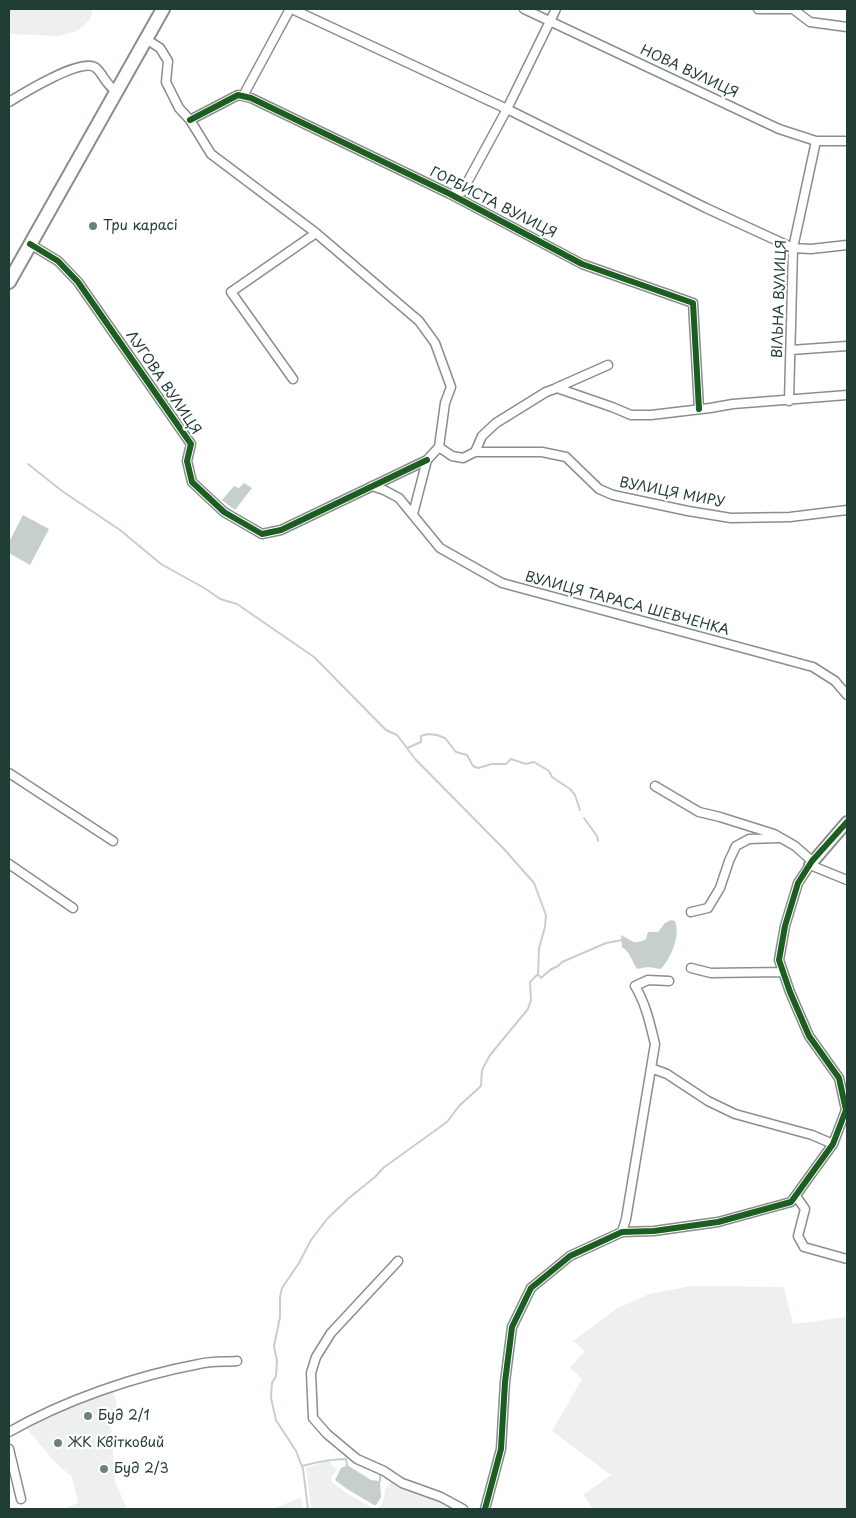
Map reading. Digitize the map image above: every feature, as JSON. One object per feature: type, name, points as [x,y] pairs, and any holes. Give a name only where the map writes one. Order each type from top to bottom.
[{"type":"main road","points":[[9,282],[163,9]]},
{"type":"street","points":[[190,120],[238,95],[243,96],[291,9],[507,109],[706,208],[793,248],[811,250],[847,245]]},
{"type":"street","name":"НОВА ВУЛИЦЯ","points":[[524,9],[778,129],[816,141],[847,141]]},
{"type":"street","points":[[450,194],[462,192],[507,109],[556,9]]},
{"type":"street","points":[[758,9],[792,9],[810,22],[847,27]]},
{"type":"street","points":[[146,39],[160,48],[168,60],[166,82],[179,108],[190,120],[211,154],[316,233],[419,321],[435,343],[451,387],[445,403],[438,447],[427,460],[413,514]]},
{"type":"street","points":[[9,102],[70,69],[89,65],[96,68],[109,86],[116,91]]},
{"type":"street","name":"ГОРБИСТА ВУЛИЦЯ","points":[[243,96],[251,98],[450,194],[582,264],[693,303],[699,409]]},
{"type":"street","name":"ВІЛЬНА ВУЛИЦЯ","points":[[789,400],[793,248],[816,141]]},
{"type":"street","points":[[293,379],[231,292],[316,233]]},
{"type":"street","name":"ЛУГОВА ВУЛИЦЯ","points":[[30,244],[58,261],[78,282],[191,444],[187,461],[192,482],[224,512],[262,534],[281,530],[427,460]]},
{"type":"street","points":[[791,350],[847,346]]},
{"type":"street","points":[[475,452],[482,436],[496,423],[551,390],[608,365]]},
{"type":"street","points":[[551,390],[563,390],[631,415],[652,415],[733,404],[847,395]]},
{"type":"street","name":"ВУЛИЦЯ МИРУ","points":[[438,447],[452,456],[463,458],[475,452],[542,452],[566,457],[599,489],[613,495],[731,518],[790,517],[847,510]]},
{"type":"street","name":"ВУЛИЦЯ ТАРАСА ШЕВЧЕНКА","points":[[372,486],[399,498],[440,548],[502,583],[814,668],[835,681],[847,695]]},
{"type":"street","points":[[9,773],[113,841]]},
{"type":"street","points":[[655,786],[699,812],[774,834],[795,846],[811,863],[847,880]]},
{"type":"street","points":[[847,822],[811,863],[798,883],[785,926],[779,960],[790,992],[809,1036],[839,1078],[847,1085]]},
{"type":"street","points":[[691,912],[708,908],[720,888],[736,846],[750,839],[780,838]]},
{"type":"street","points":[[9,864],[73,908]]},
{"type":"street","points":[[691,968],[711,973],[783,972]]},
{"type":"street","points":[[622,1232],[626,1219],[655,1044],[642,998],[635,986],[648,980],[669,981]]},
{"type":"street","points":[[651,1068],[667,1074],[708,1101],[735,1114],[812,1135],[833,1144]]},
{"type":"street","points":[[484,1509],[501,1449],[505,1382],[512,1327],[531,1288],[570,1256],[622,1232],[654,1231],[718,1222],[791,1202],[833,1144],[846,1110],[839,1078]]},
{"type":"street","points":[[796,1196],[805,1209],[798,1236],[804,1247],[847,1259]]},
{"type":"street","points":[[398,1261],[331,1333],[316,1357],[311,1373],[313,1418],[327,1434],[357,1459],[402,1483],[441,1497],[463,1509]]},
{"type":"street","points":[[9,1432],[82,1398],[149,1375],[201,1363],[237,1361]]},
{"type":"street","points":[[9,1449],[21,1499]]},
{"type":"shaded area","points":[[9,9],[93,9],[90,20],[77,31],[58,36],[9,34]]},
{"type":"shaded area","points":[[244,483],[252,488],[235,510],[222,500],[234,486],[239,488]]},
{"type":"shaded area","points":[[23,515],[49,529],[30,565],[9,553],[9,542]]},
{"type":"shaded area","points":[[671,920],[675,921],[677,933],[674,946],[665,964],[661,969],[648,967],[637,969],[629,954],[622,947],[621,935],[635,942],[642,941],[646,939],[648,932],[658,932],[665,923]]},
{"type":"shaded area","points":[[691,1286],[784,1287],[793,1324],[847,1317],[847,1509],[593,1509],[583,1495],[611,1475],[552,1431],[582,1379],[570,1368],[585,1351],[573,1341],[616,1309],[649,1294]]},
{"type":"shaded area","points":[[112,1388],[117,1403],[111,1425],[115,1481],[127,1509],[64,1509],[78,1503],[72,1477],[54,1461],[23,1424]]},
{"type":"shaded area","points":[[329,1461],[337,1470],[331,1477],[332,1482],[374,1509],[311,1509],[306,1468]]},
{"type":"shaded area","points":[[347,1465],[371,1480],[380,1481],[381,1497],[376,1505],[335,1480],[341,1468]]},
{"type":"shaded area","points":[[393,1481],[457,1509],[374,1509],[382,1504],[385,1489]]},
{"type":"shaded area","points":[[301,1497],[303,1509],[273,1509]]},
{"type":"waterway","points":[[28,464],[62,491],[120,530],[161,564],[220,599],[237,604],[314,657],[386,730],[397,735],[416,760],[504,849],[534,883],[546,915],[545,927],[539,948],[538,974],[530,982],[531,1000],[528,1009],[490,1055],[482,1070],[481,1086],[459,1106],[447,1122],[383,1168],[327,1219],[311,1240],[299,1263],[282,1288],[280,1317],[274,1346],[277,1361],[276,1376],[272,1383],[271,1398],[276,1420],[296,1451],[303,1469],[308,1509]]},
{"type":"waterway","points":[[407,748],[421,742],[421,736],[428,734],[445,738],[456,752],[467,755],[473,766],[478,768],[492,764],[506,764],[511,759],[526,764],[534,762],[549,771],[552,777],[570,789],[575,795],[580,810]]},
{"type":"waterway","points":[[584,818],[597,836],[598,841]]},
{"type":"waterway","points":[[538,974],[541,978],[562,962],[606,943],[622,940]]},
{"type":"waterway","points":[[302,1466],[346,1459],[347,1465]]},
{"type":"waterway","points":[[380,1475],[380,1481]]},
{"type":"cycle path","points":[[190,120],[238,95],[251,98],[450,194],[582,264],[693,303],[699,409]]},
{"type":"cycle path","points":[[30,244],[58,261],[78,282],[191,444],[187,461],[192,482],[224,512],[262,534],[281,530],[427,460]]},
{"type":"cycle path","points":[[485,1509],[501,1449],[505,1382],[512,1327],[531,1288],[570,1256],[622,1232],[654,1231],[718,1222],[791,1202],[833,1144],[846,1110],[839,1078],[809,1036],[790,992],[779,960],[785,926],[798,883],[812,861],[847,822]]},
{"type":"place","name":"Три карасі","points":[[93,226]]},
{"type":"place","name":"Буд 2/1","points":[[88,1416]]},
{"type":"place","name":"ЖК Квітковий","points":[[58,1443]]},
{"type":"place","name":"Буд 2/3","points":[[104,1469]]}]
